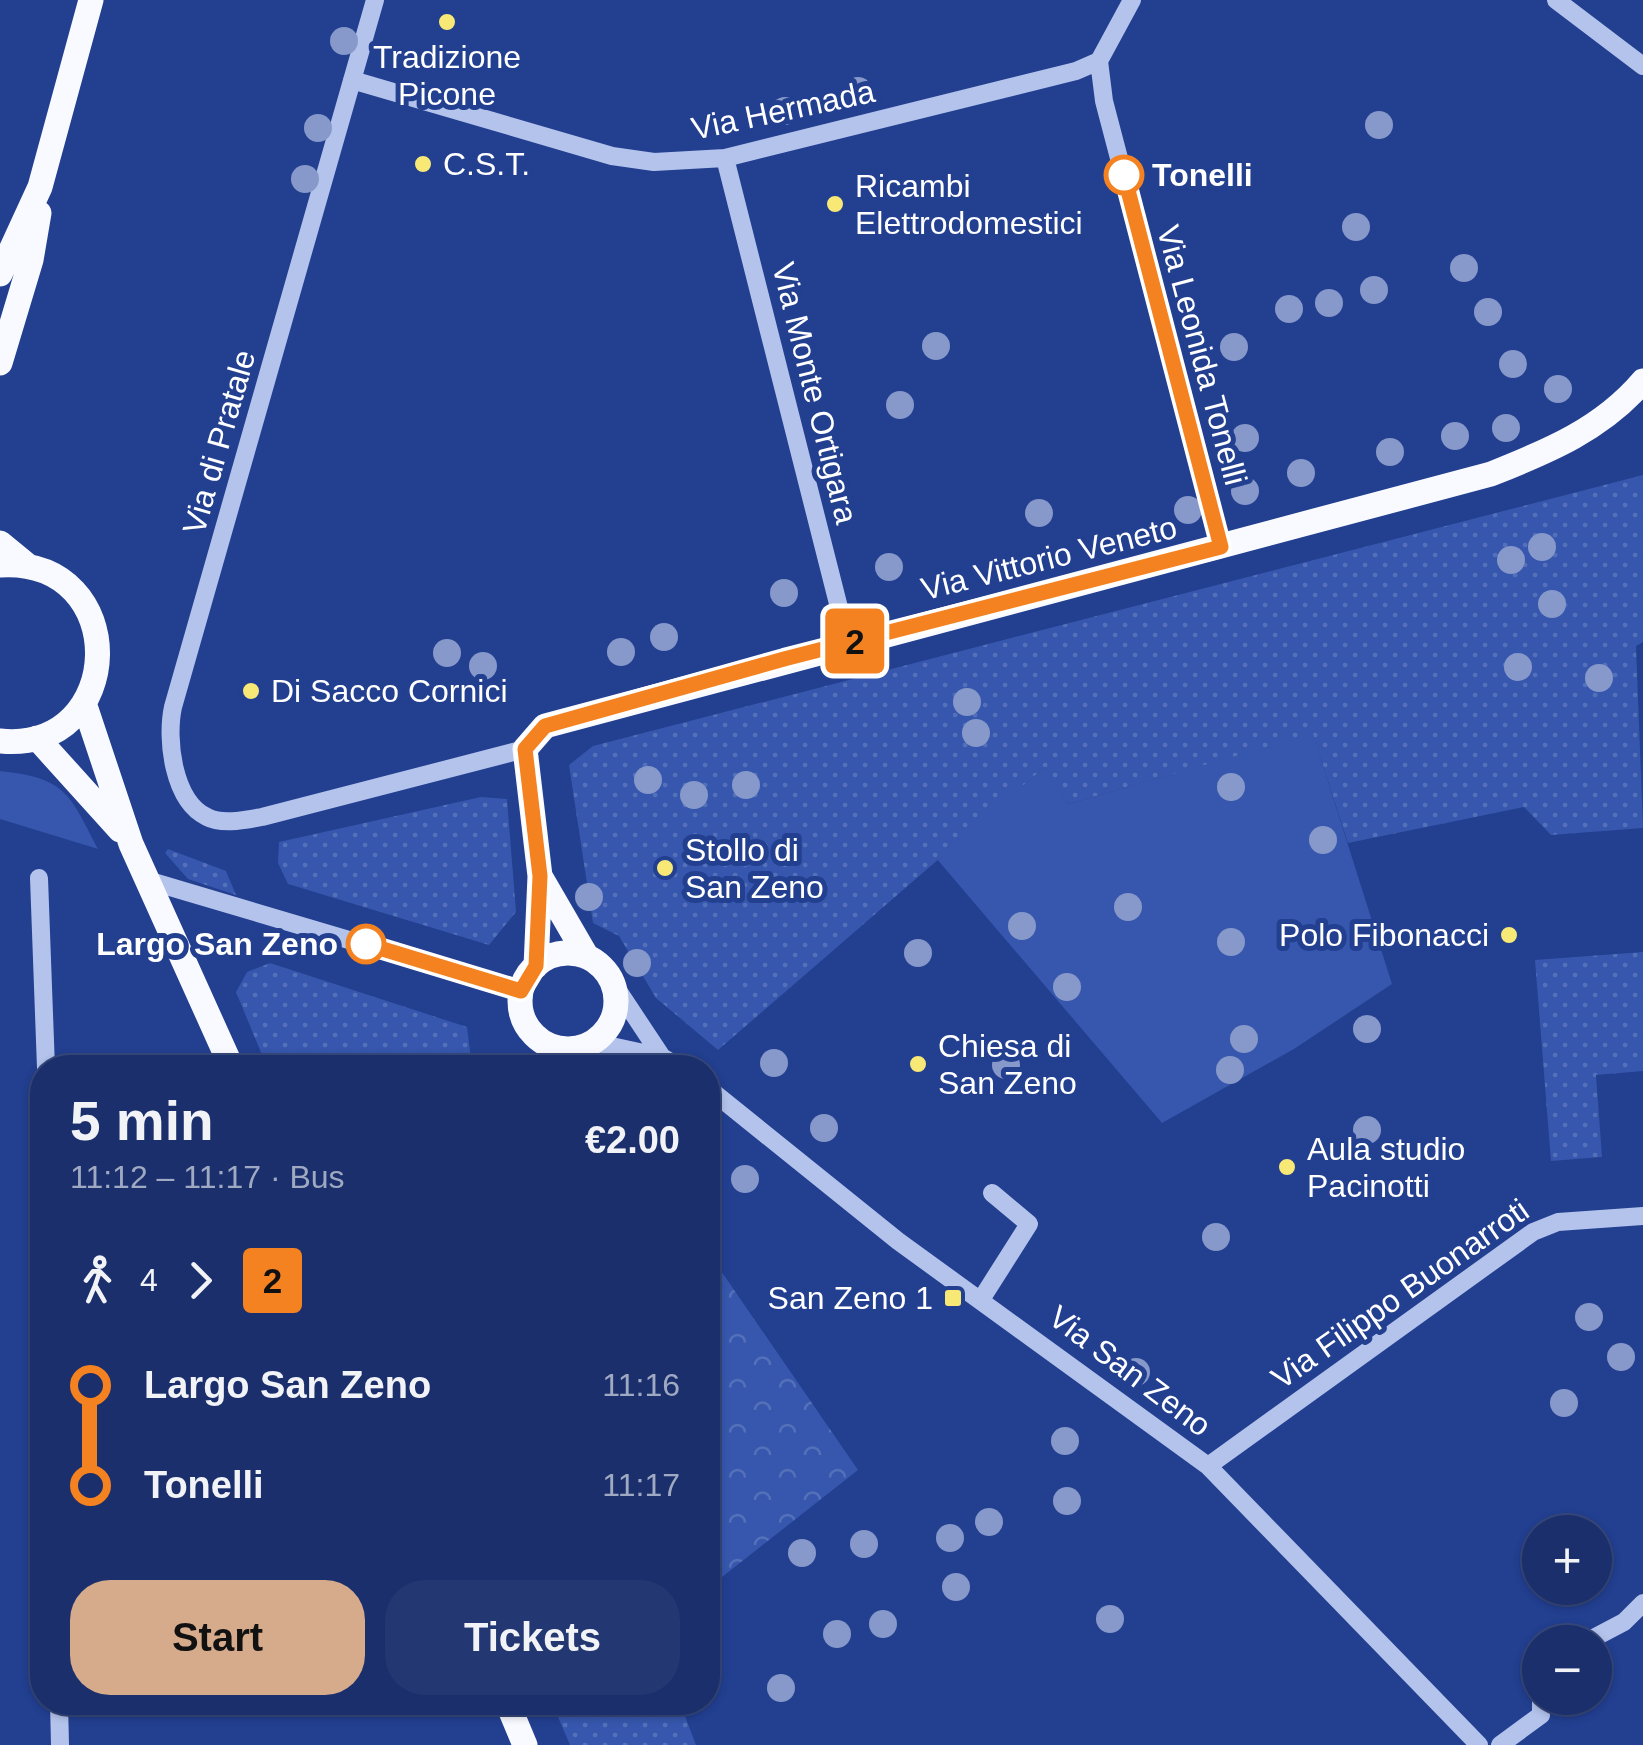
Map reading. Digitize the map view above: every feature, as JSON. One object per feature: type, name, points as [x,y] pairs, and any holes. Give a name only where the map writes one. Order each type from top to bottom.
[{"type":"main road","points":[[0,363],[30,260],[40,187],[91,0]]},
{"type":"main road","points":[[0,274],[40,187]]},
{"type":"main road","name":"Via Vittorio Veneto","points":[[525,749],[534,736],[561,719],[1221,547],[1525,460],[1605,419],[1643,381]]},
{"type":"main road","points":[[0,543],[28,566],[69,586],[94,623],[99,660],[84,703],[63,724],[36,738],[0,741]]},
{"type":"main road","points":[[0,565],[28,566]]},
{"type":"main road","points":[[84,703],[131,844],[226,1055]]},
{"type":"main road","points":[[36,738],[88,790],[131,844]]},
{"type":"main road","points":[[525,749],[540,876],[536,966]]},
{"type":"main road","points":[[540,876],[587,957],[607,972],[613,984],[615,1010],[611,1023],[593,1042],[557,1055]]},
{"type":"main road","points":[[566,1049],[552,1046],[530,1030],[520,1005],[521,991],[536,966],[555,954],[587,957]]},
{"type":"main road","points":[[512,1715],[524,1745]]},
{"type":"street","name":"Via di Pratale","points":[[283,812],[229,821],[202,815],[181,785],[170,722],[375,0]]},
{"type":"street","points":[[1099,61],[1132,0]]},
{"type":"street","points":[[1556,0],[1643,66]]},
{"type":"street","name":"Via Hermada","points":[[352,80],[612,156],[654,162],[725,158],[1042,82],[1099,61]]},
{"type":"street","name":"Via Leonida Tonelli","points":[[1099,61],[1104,100],[1221,547]]},
{"type":"street","name":"Via Monte Ortigara","points":[[725,158],[848,643]]},
{"type":"street","name":"Via Vittorio Veneto","points":[[283,812],[525,749]]},
{"type":"street","points":[[39,878],[46,1055]]},
{"type":"street","points":[[150,880],[521,991]]},
{"type":"street","points":[[613,984],[660,1055]]},
{"type":"street","points":[[593,1042],[649,1055]]},
{"type":"street","name":"Via San Zeno","points":[[720,1098],[898,1242],[982,1298],[1208,1466],[1478,1745]]},
{"type":"street","points":[[982,1298],[1030,1224],[992,1193]]},
{"type":"street","name":"Via Filippo Buonarroti","points":[[1208,1466],[1533,1232],[1558,1222],[1643,1216]]},
{"type":"street","points":[[1612,1628],[1643,1603]]},
{"type":"street","points":[[59,1715],[60,1745]]},
{"type":"street","points":[[1500,1745],[1541,1715]]},
{"type":"green space","points":[[1643,475],[1643,642],[1636,646],[1643,828],[1551,835],[1524,807],[1348,843],[1313,735],[1068,804],[1044,768],[718,1050],[656,998],[619,936],[593,923],[569,765],[593,746]]},
{"type":"green space","points":[[1313,734],[1392,984],[1294,1049],[1162,1123],[936,858],[1045,767],[1068,804]]},
{"type":"green space","points":[[0,771],[39,778],[63,792],[98,849],[0,819]]},
{"type":"green space","points":[[481,797],[507,799],[516,912],[489,945],[288,884],[278,863],[279,842]]},
{"type":"green space","points":[[168,849],[226,871],[236,895],[188,879],[165,853]]},
{"type":"green space","points":[[1643,952],[1643,1071],[1596,1075],[1602,1157],[1551,1161],[1535,960]]},
{"type":"green space","points":[[270,963],[467,1027],[470,1055],[262,1055],[236,992],[247,972]]},
{"type":"green space","points":[[720,1269],[858,1470],[720,1579]]},
{"type":"green space","points":[[557,1715],[685,1715],[696,1745],[570,1745]]},
{"type":"bus line","name":"2","points":[[366,944],[521,991],[536,966],[540,876],[525,749],[545,726],[784,659],[1221,547],[1124,175]]},
{"type":"place","name":"Tradizione Picone","points":[[447,22]]},
{"type":"place","name":"C.S.T.","points":[[423,164]]},
{"type":"place","name":"Tonelli","points":[[1124,175]]},
{"type":"place","name":"Ricambi Elettrodomestici","points":[[835,204]]},
{"type":"place","name":"Di Sacco Cornici","points":[[251,691]]},
{"type":"place","name":"Stollo di San Zeno","points":[[665,868]]},
{"type":"place","name":"Polo Fibonacci","points":[[1509,935]]},
{"type":"place","name":"Largo San Zeno","points":[[366,944]]},
{"type":"place","name":"Chiesa di San Zeno","points":[[918,1064]]},
{"type":"place","name":"Aula studio Pacinotti","points":[[1287,1167]]},
{"type":"place","name":"San Zeno 1","points":[[953,1298]]}]
